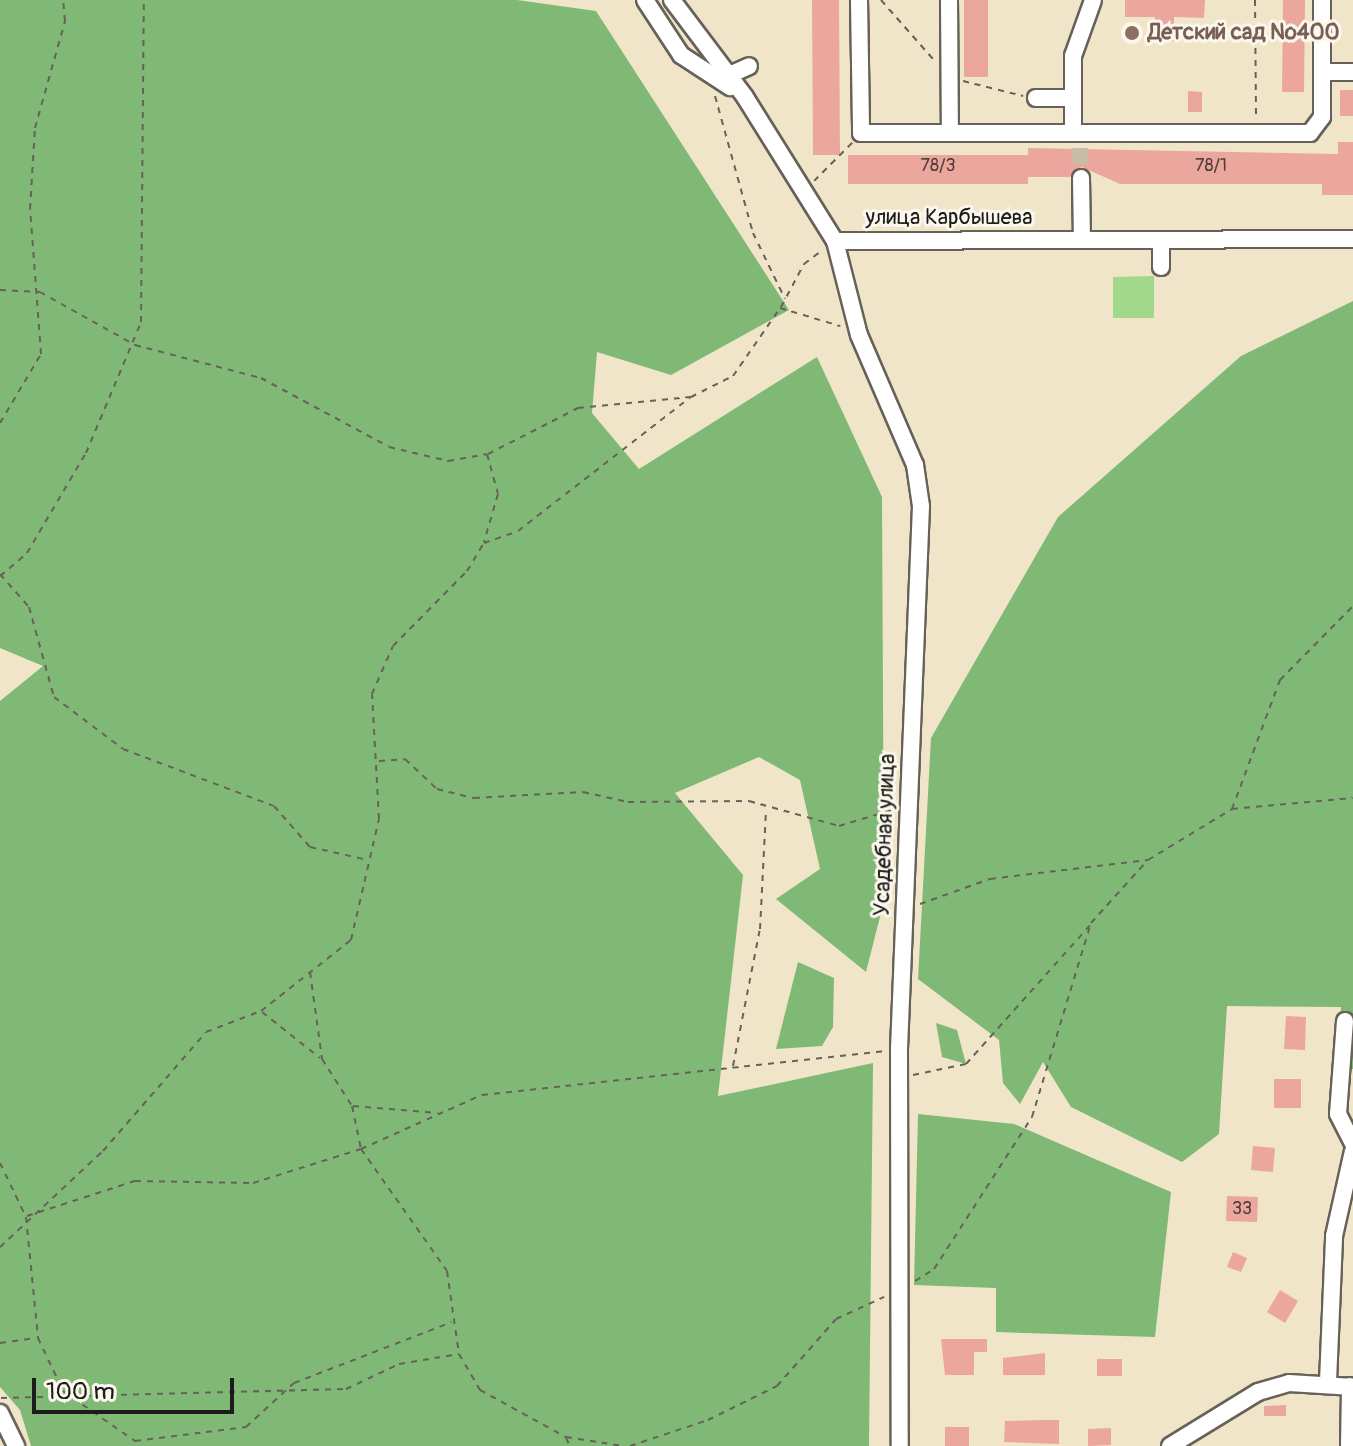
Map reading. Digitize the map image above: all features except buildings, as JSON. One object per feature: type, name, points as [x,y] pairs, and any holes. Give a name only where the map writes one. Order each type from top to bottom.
[{"type":"street","points":[[645,0],[681,55],[745,97]]},
{"type":"street","name":"улица Карбышева","points":[[672,0],[745,97],[806,188],[835,241],[1353,239]]},
{"type":"street","points":[[859,0],[861,133],[1078,138],[1310,133],[1322,117],[1322,0]]},
{"type":"street","points":[[949,0],[950,133]]},
{"type":"street","points":[[1078,138],[1073,98],[1073,56],[1093,0]]},
{"type":"street","points":[[727,76],[749,66]]},
{"type":"street","points":[[1322,72],[1353,72]]},
{"type":"street","points":[[1036,98],[1073,98]]},
{"type":"street","points":[[1081,178],[1082,240]]},
{"type":"street","points":[[1161,240],[1161,267]]},
{"type":"street","name":"Усадебная улица","points":[[835,241],[859,335],[915,465],[921,506],[899,1049],[897,1291],[900,1446]]},
{"type":"street","points":[[1345,1021],[1338,1114],[1353,1144]]},
{"type":"street","points":[[1328,1382],[1334,1236],[1353,1151]]},
{"type":"street","points":[[1170,1446],[1258,1392],[1328,1382],[1352,1387],[1349,1446]]},
{"type":"street","points":[[0,1413],[16,1446]]},
{"type":"street","points":[[1201,1427],[1201,1446]]},
{"type":"path","points":[[0,423],[41,354],[40,292],[30,209],[35,128],[65,21],[63,0]]},
{"type":"path","points":[[144,0],[143,285],[135,345],[42,530],[0,575],[29,607],[54,697],[123,749],[274,806],[310,847],[369,860]]},
{"type":"path","points":[[1255,0],[1256,133]]},
{"type":"path","points":[[711,92],[722,104],[753,233],[785,299]]},
{"type":"path","points":[[806,188],[861,133]]},
{"type":"path","points":[[484,543],[518,531],[691,397],[733,376],[780,308],[804,264],[835,241]]},
{"type":"path","points":[[0,290],[40,292],[135,345],[261,378],[389,447],[448,461],[487,454],[578,408],[691,397]]},
{"type":"path","points":[[780,308],[816,314],[859,335]]},
{"type":"path","points":[[0,1247],[26,1217],[103,1151],[206,1032],[261,1011],[351,940],[379,819],[372,694],[393,646],[467,571],[484,543],[498,494],[487,454]]},
{"type":"path","points":[[1232,809],[1280,680],[1353,606]]},
{"type":"path","points":[[377,762],[405,759],[437,789],[474,798],[583,792],[628,802],[749,801],[766,810],[839,826],[908,805]]},
{"type":"path","points":[[899,1078],[966,1064],[1148,860],[1232,809],[1353,798]]},
{"type":"path","points":[[733,1068],[760,929],[766,810]]},
{"type":"path","points":[[904,909],[990,879],[1148,860]]},
{"type":"path","points":[[630,1446],[708,1420],[777,1386],[836,1319],[897,1291],[934,1269],[1032,1117],[1091,923]]},
{"type":"path","points":[[310,972],[322,1059]]},
{"type":"path","points":[[261,1011],[322,1059],[352,1106],[361,1149],[447,1271],[459,1354],[480,1390],[566,1437],[623,1446]]},
{"type":"path","points":[[26,1217],[135,1181],[253,1183],[361,1149],[482,1095],[899,1049]]},
{"type":"path","points":[[352,1106],[440,1114]]},
{"type":"path","points":[[0,1163],[26,1217],[38,1338],[63,1391],[135,1441],[246,1427],[287,1390],[452,1322]]},
{"type":"path","points":[[0,1343],[38,1338]]},
{"type":"path","points":[[0,1398],[63,1391],[346,1389],[399,1364],[459,1354]]},
{"type":"path","points":[[566,1437],[570,1446]]},
{"type":"green space","points":[[0,0],[517,0],[596,11],[789,310],[671,375],[597,352],[592,413],[639,469],[817,357],[882,497],[884,901],[866,972],[776,899],[820,869],[800,780],[759,757],[675,793],[743,875],[718,1096],[873,1063],[869,1446],[31,1446],[20,1410],[0,1387],[0,701],[43,666],[0,648]]},
{"type":"green space","points":[[1154,276],[1154,318],[1113,318],[1113,277]]},
{"type":"green space","points":[[1353,301],[1353,1069],[1340,1070],[1341,1007],[1227,1006],[1219,1134],[1182,1162],[1071,1107],[1043,1062],[1020,1104],[1003,1083],[999,1040],[918,979],[931,738],[1058,517],[1241,356]]},
{"type":"green space","points":[[798,962],[834,978],[833,1027],[822,1046],[776,1049]]},
{"type":"green space","points":[[936,1023],[957,1030],[966,1064],[942,1057]]},
{"type":"green space","points":[[918,1114],[1014,1124],[1171,1192],[1155,1337],[996,1332],[996,1288],[914,1285]]},
{"type":"tunnel","points":[[1080,148],[1081,178]]},
{"type":"place","name":"Детский сад №400","points":[[1132,33]]}]
